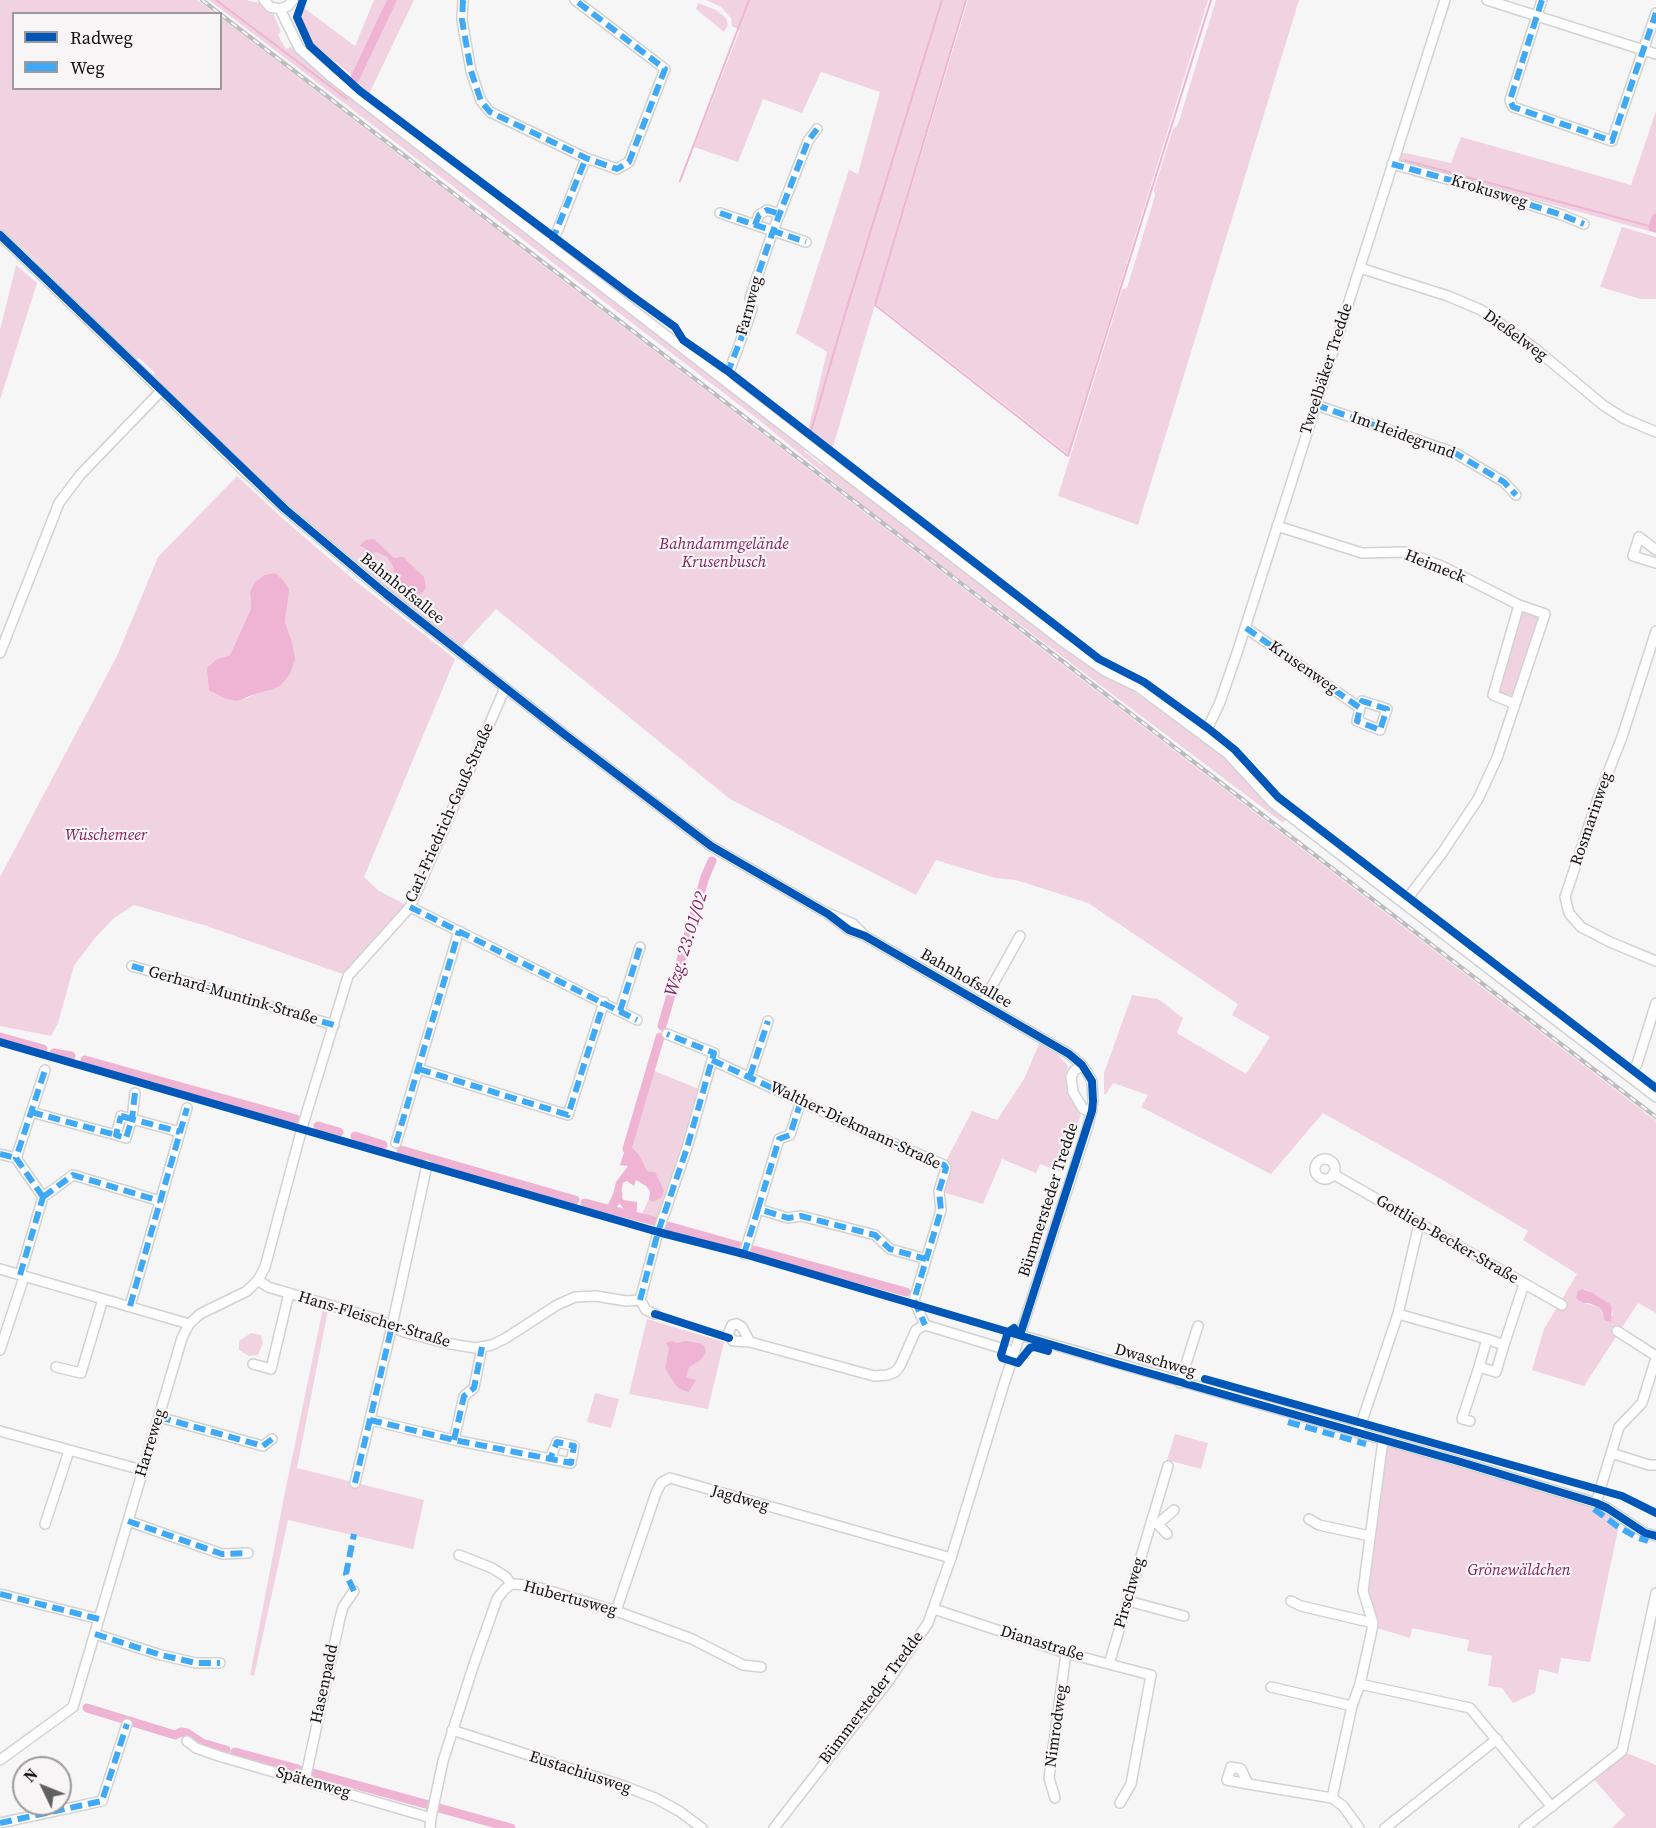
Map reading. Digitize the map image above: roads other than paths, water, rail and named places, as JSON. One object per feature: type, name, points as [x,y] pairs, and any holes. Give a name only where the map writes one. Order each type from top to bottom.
[{"type":"street","points":[[264,0],[270,7],[280,9],[288,6],[293,0]]},
{"type":"street","points":[[463,0],[462,20],[471,71],[481,101],[490,112],[613,169],[629,162],[665,69],[575,0]]},
{"type":"street","name":"Tweelbäker Tredde","points":[[1204,736],[1220,702],[1246,628],[1445,0]]},
{"type":"street","points":[[1487,0],[1656,54]]},
{"type":"street","points":[[1542,0],[1510,100],[1513,107],[1516,110],[1612,141],[1656,14]]},
{"type":"street","points":[[280,9],[294,42],[305,55],[1079,653],[1105,671],[1138,687],[1228,754],[1274,803],[1656,1097]]},
{"type":"street","name":"Farnweg","points":[[724,379],[729,372],[752,309],[750,298],[773,231],[808,141],[817,129]]},
{"type":"street","points":[[549,244],[555,237],[586,158]]},
{"type":"street","name":"Krokusweg","points":[[1392,164],[1465,184],[1584,224]]},
{"type":"street","points":[[756,225],[759,215],[767,210],[780,214]]},
{"type":"street","points":[[720,213],[806,242]]},
{"type":"street","name":"Bahnhofsallee","points":[[0,235],[285,509],[338,555],[505,688],[711,846],[828,914],[853,924],[865,936],[1069,1054],[1085,1068]]},
{"type":"street","name":"Dießelweg","points":[[1360,268],[1448,296],[1481,310],[1504,324],[1603,405],[1623,418],[1656,432]]},
{"type":"street","points":[[0,653],[64,495],[80,475],[161,391]]},
{"type":"street","name":"Im Heidegrund","points":[[1316,405],[1455,453],[1504,482],[1516,495]]},
{"type":"street","name":"Heimeck","points":[[1277,526],[1362,553],[1405,552],[1444,567],[1519,604],[1545,614],[1497,758],[1478,799],[1442,853],[1404,903]]},
{"type":"street","points":[[1656,550],[1639,537],[1633,556],[1656,563]]},
{"type":"street","points":[[1515,704],[1493,695],[1519,604]]},
{"type":"street","name":"Krusenweg","points":[[1246,628],[1360,708]]},
{"type":"street","name":"Rosmarinweg","points":[[1656,631],[1622,737],[1600,793],[1565,897],[1569,913],[1581,927],[1656,961]]},
{"type":"street","name":"Carl-Friedrich-Gauß-Straße","points":[[258,1280],[265,1268],[302,1128],[348,976],[410,907],[505,688]]},
{"type":"street","points":[[410,907],[637,1020]]},
{"type":"street","points":[[396,1143],[459,931]]},
{"type":"street","name":"Bahnhofsallee","points":[[982,1004],[1020,936]]},
{"type":"street","points":[[620,1011],[640,947]]},
{"type":"street","name":"Gerhard-Muntink-Straße","points":[[132,966],[333,1025]]},
{"type":"street","points":[[419,1069],[568,1115],[604,1002]]},
{"type":"street","points":[[1629,1076],[1637,1064],[1656,1002]]},
{"type":"street","points":[[750,1077],[768,1022]]},
{"type":"street","name":"Walther-Diekmann-Straße","points":[[667,1034],[714,1053],[712,1060],[944,1165],[946,1168],[939,1191],[941,1210],[914,1300],[925,1325]]},
{"type":"street","points":[[656,1314],[646,1310],[640,1300],[658,1232],[687,1148],[712,1060]]},
{"type":"street","name":"Bümmersteder Tredde","points":[[774,1828],[914,1646],[928,1623],[951,1558],[1014,1352],[1092,1111],[1094,1092],[1092,1082],[1085,1068],[1074,1071],[1071,1077],[1073,1092],[1083,1108],[1092,1111]]},
{"type":"street","points":[[16,1158],[45,1070]]},
{"type":"street","points":[[132,1119],[135,1093]]},
{"type":"street","points":[[744,1254],[779,1139],[790,1135],[801,1101]]},
{"type":"street","points":[[130,1306],[187,1107]]},
{"type":"street","points":[[31,1112],[116,1135],[122,1116],[180,1132]]},
{"type":"street","points":[[0,1154],[16,1158],[43,1197]]},
{"type":"street","points":[[355,1483],[427,1165]]},
{"type":"street","name":"Gottlieb-Becker-Straße","points":[[1333,1174],[1562,1305]]},
{"type":"street","points":[[0,1350],[43,1197],[73,1175],[160,1201]]},
{"type":"street","points":[[758,1209],[788,1218],[801,1216],[875,1235],[890,1249],[926,1259]]},
{"type":"street","points":[[1358,1433],[1398,1314],[1419,1224]]},
{"type":"street","points":[[0,1269],[189,1324],[200,1314],[247,1291],[258,1280]]},
{"type":"street","name":"Hans-Fleischer-Straße","points":[[258,1280],[268,1287],[377,1319],[404,1332],[475,1348],[492,1345],[506,1338],[557,1305],[575,1297],[596,1296],[626,1301],[640,1300]]},
{"type":"street","points":[[1479,1367],[1496,1372],[1524,1284]]},
{"type":"street","name":"Hans-Fleischer-Straße","points":[[253,1364],[271,1369],[289,1293]]},
{"type":"street","points":[[56,1367],[81,1373],[103,1299]]},
{"type":"street","points":[[1398,1314],[1504,1345]]},
{"type":"street","name":"Harreweg","points":[[0,1760],[74,1707],[142,1470],[182,1338],[189,1324]]},
{"type":"street","points":[[750,1342],[852,1371],[882,1376],[895,1371],[900,1366],[916,1330],[925,1325],[1014,1352]]},
{"type":"street","name":"Dwaschweg","points":[[1180,1383],[1198,1326]]},
{"type":"street","points":[[1596,1503],[1619,1427],[1642,1403],[1656,1357],[1617,1331]]},
{"type":"street","name":"Dwaschweg","points":[[1020,1335],[1596,1503],[1645,1533],[1656,1536]]},
{"type":"street","points":[[1470,1421],[1462,1419],[1487,1339]]},
{"type":"street","points":[[454,1440],[464,1396],[474,1388],[482,1347]]},
{"type":"street","points":[[159,1417],[263,1446],[272,1439]]},
{"type":"street","points":[[370,1420],[550,1459]]},
{"type":"street","points":[[0,1431],[142,1470]]},
{"type":"street","points":[[1332,1797],[1373,1623],[1363,1591],[1383,1440]]},
{"type":"street","points":[[45,1524],[69,1451]]},
{"type":"street","points":[[1611,1453],[1649,1465],[1656,1465]]},
{"type":"street","name":"Pirschweg","points":[[1109,1664],[1154,1523],[1168,1466]]},
{"type":"street","name":"Jagdweg","points":[[616,1611],[656,1493],[661,1483],[670,1478],[951,1558]]},
{"type":"street","points":[[1167,1534],[1154,1523],[1174,1510]]},
{"type":"street","points":[[1309,1519],[1319,1524],[1370,1536]]},
{"type":"street","points":[[128,1521],[222,1554],[248,1553]]},
{"type":"street","points":[[459,1555],[492,1568],[506,1577],[511,1584]]},
{"type":"street","name":"Hubertusweg","points":[[431,1823],[443,1761],[452,1730],[497,1599],[511,1584],[530,1585],[616,1611],[692,1639],[743,1665],[761,1667]]},
{"type":"street","name":"Hasenpadd","points":[[305,1780],[340,1617],[343,1606],[354,1591]]},
{"type":"street","points":[[1524,1828],[1622,1751],[1656,1593]]},
{"type":"street","points":[[0,1594],[99,1620]]},
{"type":"street","points":[[1128,1601],[1184,1616]]},
{"type":"street","points":[[1291,1601],[1300,1606],[1373,1623]]},
{"type":"street","name":"Dianastraße","points":[[934,1609],[1066,1653],[1151,1675],[1131,1784],[1120,1803]]},
{"type":"street","points":[[95,1634],[196,1664],[220,1663]]},
{"type":"street","name":"Nimrodweg","points":[[1055,1798],[1049,1778],[1066,1653]]},
{"type":"street","points":[[1360,1684],[1470,1708],[1552,1807]]},
{"type":"street","points":[[1271,1687],[1352,1706]]},
{"type":"street","points":[[0,1823],[102,1801],[127,1724]]},
{"type":"street","name":"Eustachiusweg","points":[[452,1730],[655,1798],[679,1811],[702,1828]]},
{"type":"street","points":[[1385,1828],[1497,1739]]},
{"type":"street","name":"Spätenweg","points":[[187,1741],[196,1748],[219,1756],[305,1780],[431,1823]]},
{"type":"street","points":[[1248,1784],[1332,1797],[1343,1806],[1359,1828]]},
{"type":"waterway","points":[[216,0],[347,99]]},
{"type":"waterway","points":[[355,78],[392,0]]},
{"type":"waterway","points":[[680,181],[749,0]]},
{"type":"waterway","points":[[811,431],[942,0]]},
{"type":"waterway","points":[[966,0],[875,305],[1068,456],[1211,0]]},
{"type":"waterway","points":[[1404,160],[1653,227]]},
{"type":"waterway","points":[[1656,218],[1653,227],[1656,228]]},
{"type":"waterway","name":"Wzg. 23.01/02","points":[[662,1026],[705,877],[712,861]]},
{"type":"waterway","points":[[0,1037],[43,1049]]},
{"type":"waterway","name":"Wzg. 23.01/02","points":[[631,1155],[627,1149],[660,1037]]},
{"type":"waterway","points":[[54,1053],[71,1056]]},
{"type":"waterway","points":[[85,1060],[296,1119]]},
{"type":"waterway","points":[[318,1126],[339,1132]]},
{"type":"waterway","points":[[355,1136],[383,1145]]},
{"type":"waterway","points":[[401,1150],[575,1200]]},
{"type":"waterway","name":"Wzg. 23.01/02","points":[[611,1209],[618,1194]]},
{"type":"waterway","points":[[585,1203],[654,1221]]},
{"type":"waterway","points":[[668,1226],[739,1246]]},
{"type":"waterway","points":[[754,1250],[906,1292]]},
{"type":"waterway","points":[[87,1708],[175,1735],[181,1732],[187,1733],[202,1743],[226,1750]]},
{"type":"waterway","points":[[235,1752],[298,1769]]},
{"type":"waterway","points":[[313,1773],[429,1805]]},
{"type":"waterway","points":[[439,1808],[511,1828]]},
{"type":"railway","points":[[202,0],[217,12]]},
{"type":"railway","points":[[222,16],[1656,1117]]},
{"type":"park label","name":"Bahndammgelände Krusenbusch","points":[[724,554]]},
{"type":"park label","name":"Wüschemeer","points":[[106,836]]},
{"type":"park label","name":"Grönewäldchen","points":[[1519,1571]]}]
